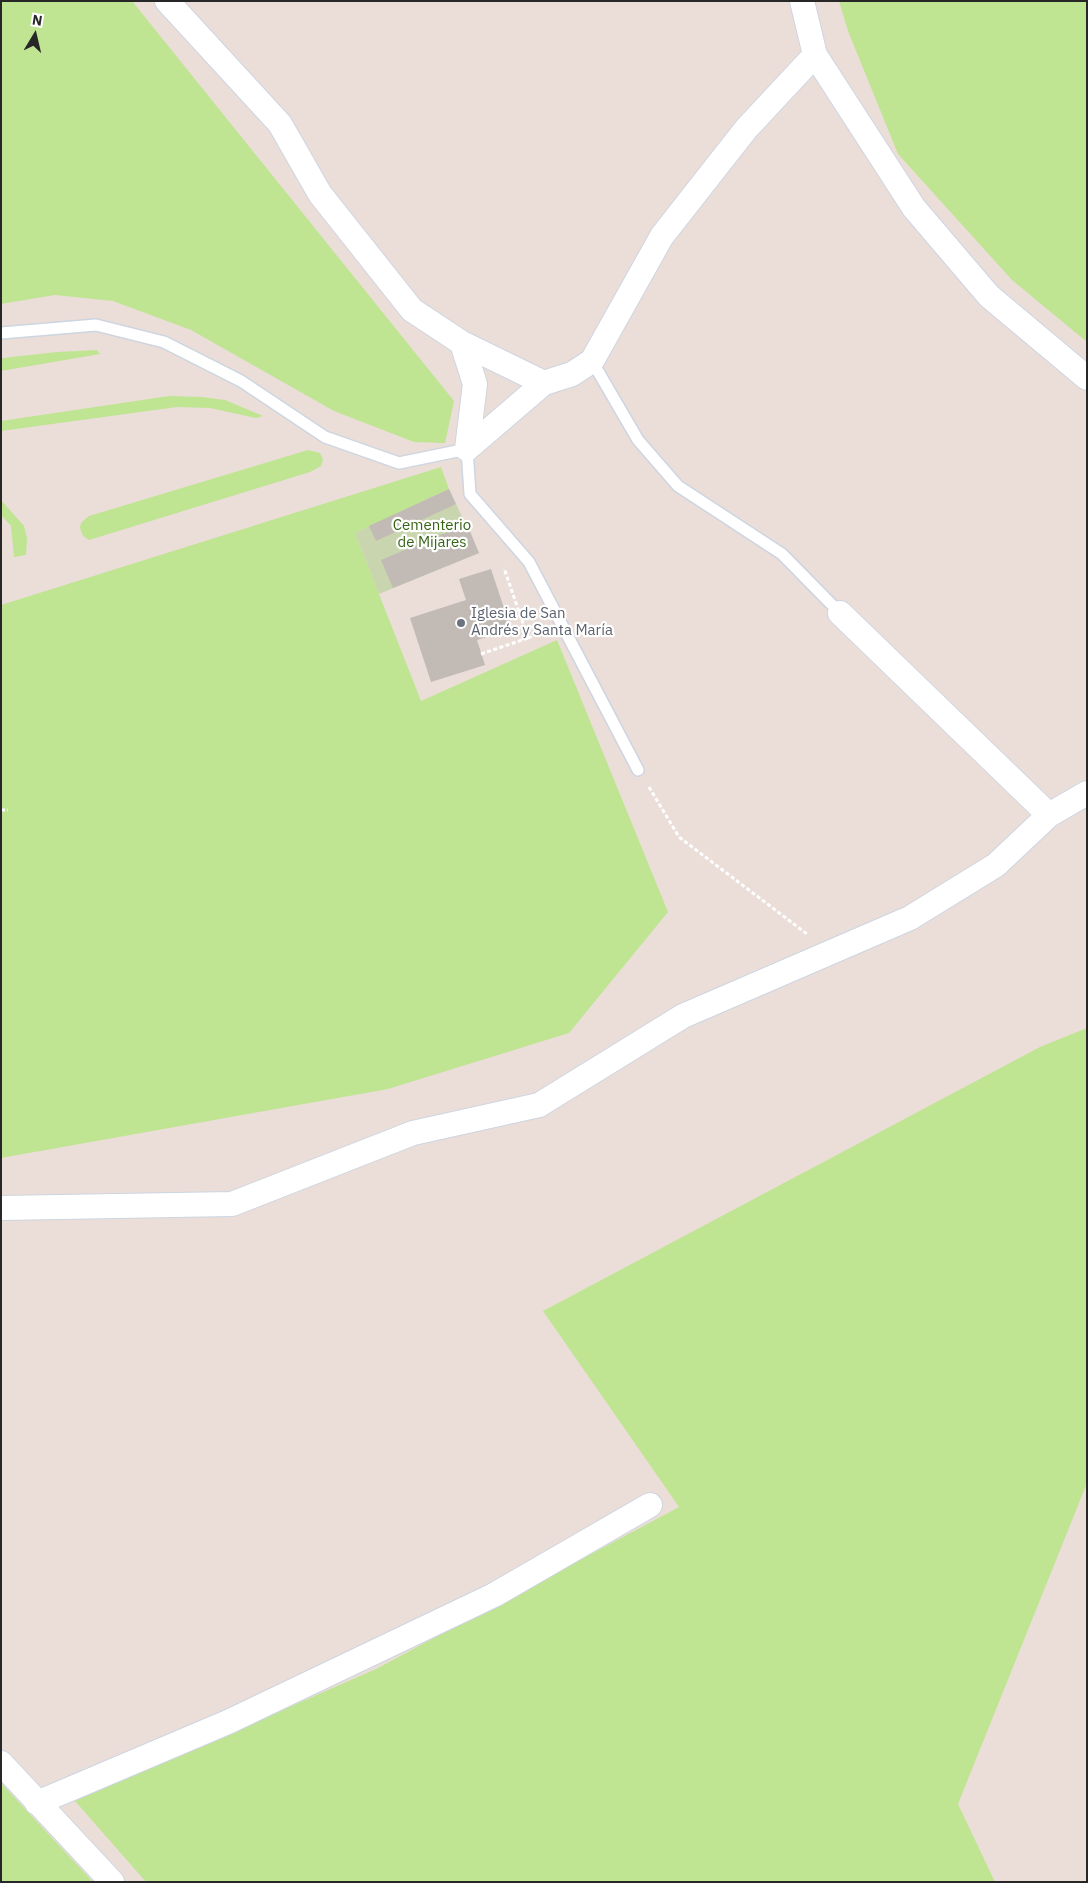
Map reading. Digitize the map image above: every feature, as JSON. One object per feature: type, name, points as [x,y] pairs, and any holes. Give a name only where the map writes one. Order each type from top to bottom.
[{"type":"street","points":[[168,1],[280,124],[320,194],[412,310],[462,343],[544,383]]},
{"type":"street","points":[[802,1],[815,55],[914,208],[989,296],[1087,378]]},
{"type":"street","points":[[467,450],[544,383],[572,374],[592,361],[662,236],[746,129],[815,55]]},
{"type":"street","points":[[462,343],[475,384],[467,450]]},
{"type":"street","points":[[840,613],[1048,815]]},
{"type":"street","points":[[1,1208],[232,1204],[413,1133],[539,1105],[683,1016],[910,918],[996,865],[1048,815],[1087,792]]},
{"type":"street","points":[[37,1803],[228,1722],[494,1595],[650,1505]]},
{"type":"street","points":[[1,1763],[112,1882]]},
{"type":"lane","points":[[1,333],[96,325],[164,342],[240,381],[325,437],[399,463],[467,450],[470,494],[530,562],[638,770]]},
{"type":"lane","points":[[592,361],[638,440],[678,486],[782,554],[840,613]]},
{"type":"path","points":[[481,654],[528,638],[501,561]]},
{"type":"path","points":[[638,770],[679,838],[831,952]]},
{"type":"path","points":[[1,810],[8,810]]},
{"type":"green space","points":[[1,1],[132,1],[454,401],[445,443],[414,442],[334,411],[191,330],[113,301],[55,295],[1,304]]},
{"type":"green space","points":[[839,1],[1087,1],[1087,342],[1012,280],[898,154],[848,31]]},
{"type":"green space","points":[[97,350],[100,354],[1,371],[1,359],[3,358]]},
{"type":"green space","points":[[169,396],[225,400],[263,416],[256,418],[210,408],[177,407],[1,431],[1,421]]},
{"type":"green space","points":[[308,450],[320,453],[323,460],[321,466],[310,472],[89,540],[83,536],[80,528],[81,523],[89,516]]},
{"type":"green space","points":[[441,467],[449,489],[355,533],[421,701],[557,640],[668,912],[569,1033],[388,1089],[1,1158],[1,605]]},
{"type":"green space","name":"Cementerio de Mijares","points":[[449,489],[479,553],[379,594],[355,533]]},
{"type":"green space","points":[[1,500],[24,526],[27,538],[26,555],[14,557],[11,526],[1,515]]},
{"type":"green space","points":[[1087,1028],[1087,1483],[958,1804],[995,1882],[146,1882],[75,1801],[376,1669],[679,1507],[543,1311],[1040,1047]]},
{"type":"green space","points":[[1,1783],[93,1882],[1,1882]]},
{"type":"building","points":[[449,489],[456,504],[376,541],[369,526]]},
{"type":"building","points":[[467,524],[479,553],[393,588],[381,560]]},
{"type":"building","name":"Iglesia de San Andrés y Santa María","points":[[491,569],[511,629],[477,640],[485,665],[431,682],[410,618],[466,600],[459,579]]},
{"type":"place","name":"Iglesia de San Andrés y Santa María","points":[[461,623]]}]
